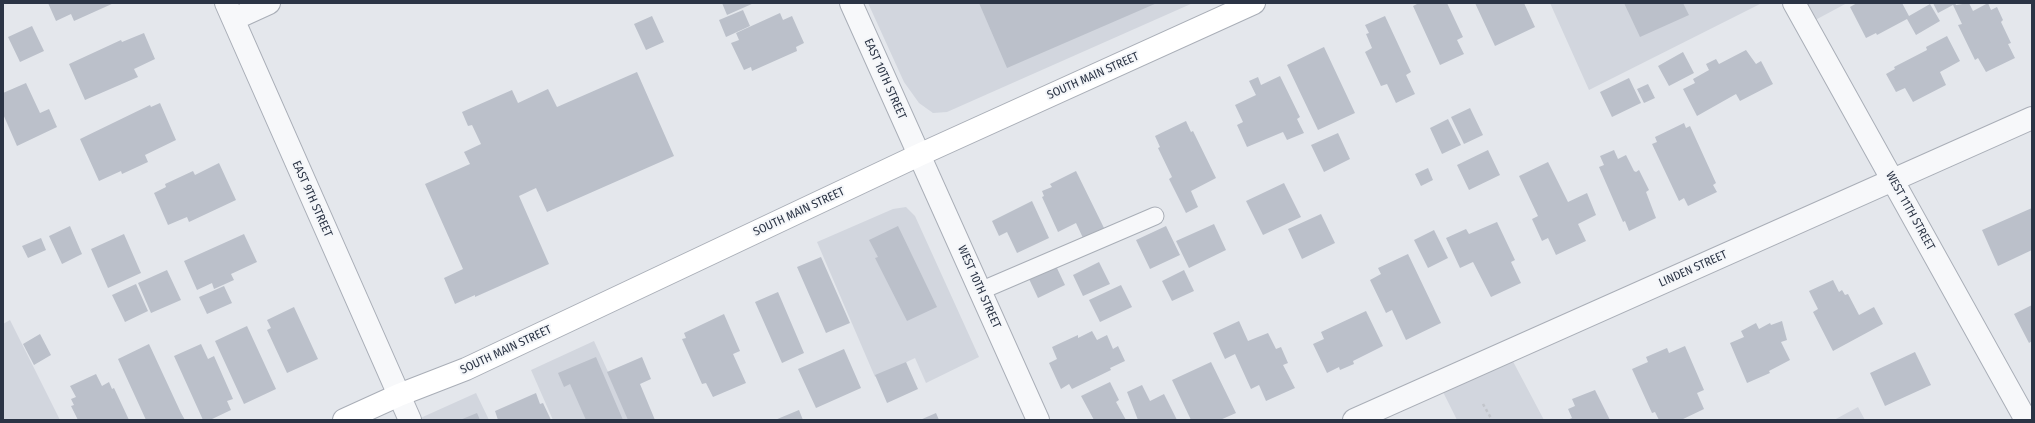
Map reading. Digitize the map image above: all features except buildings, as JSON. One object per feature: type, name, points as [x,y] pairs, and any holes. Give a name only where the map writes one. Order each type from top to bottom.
[{"type":"main road","name":"SOUTH MAIN STREET","points":[[344,420],[399,395],[466,369],[919,155],[1254,3]]},
{"type":"street","points":[[230,11],[269,3]]},
{"type":"street","name":"EAST 10TH STREET","points":[[851,3],[919,155]]},
{"type":"street","name":"WEST 11TH STREET","points":[[1794,3],[2026,420]]},
{"type":"street","name":"EAST 9TH STREET","points":[[230,11],[410,420]]},
{"type":"street","name":"LINDEN STREET","points":[[1354,420],[2032,118]]},
{"type":"street","name":"WEST 10TH STREET","points":[[919,155],[1038,420]]},
{"type":"lane","points":[[980,291],[1155,216]]},
{"type":"path","points":[[1484,404],[1492,420]]},
{"type":"shaded area","points":[[868,3],[1193,3],[947,112],[933,113],[919,103],[904,82]]},
{"type":"shaded area","points":[[1550,3],[1762,3],[1589,90]]},
{"type":"shaded area","points":[[1794,3],[1847,3],[1806,25]]},
{"type":"shaded area","points":[[906,207],[915,216],[979,357],[926,383],[915,358],[875,377],[817,242],[893,209]]},
{"type":"shaded area","points":[[10,320],[60,420],[3,420],[3,324]]},
{"type":"shaded area","points":[[594,341],[630,420],[553,420],[531,370]]},
{"type":"shaded area","points":[[1508,352],[1544,420],[1457,420],[1438,382]]},
{"type":"shaded area","points":[[476,393],[489,420],[416,420]]},
{"type":"shaded area","points":[[1858,407],[1865,420],[1834,420]]}]
